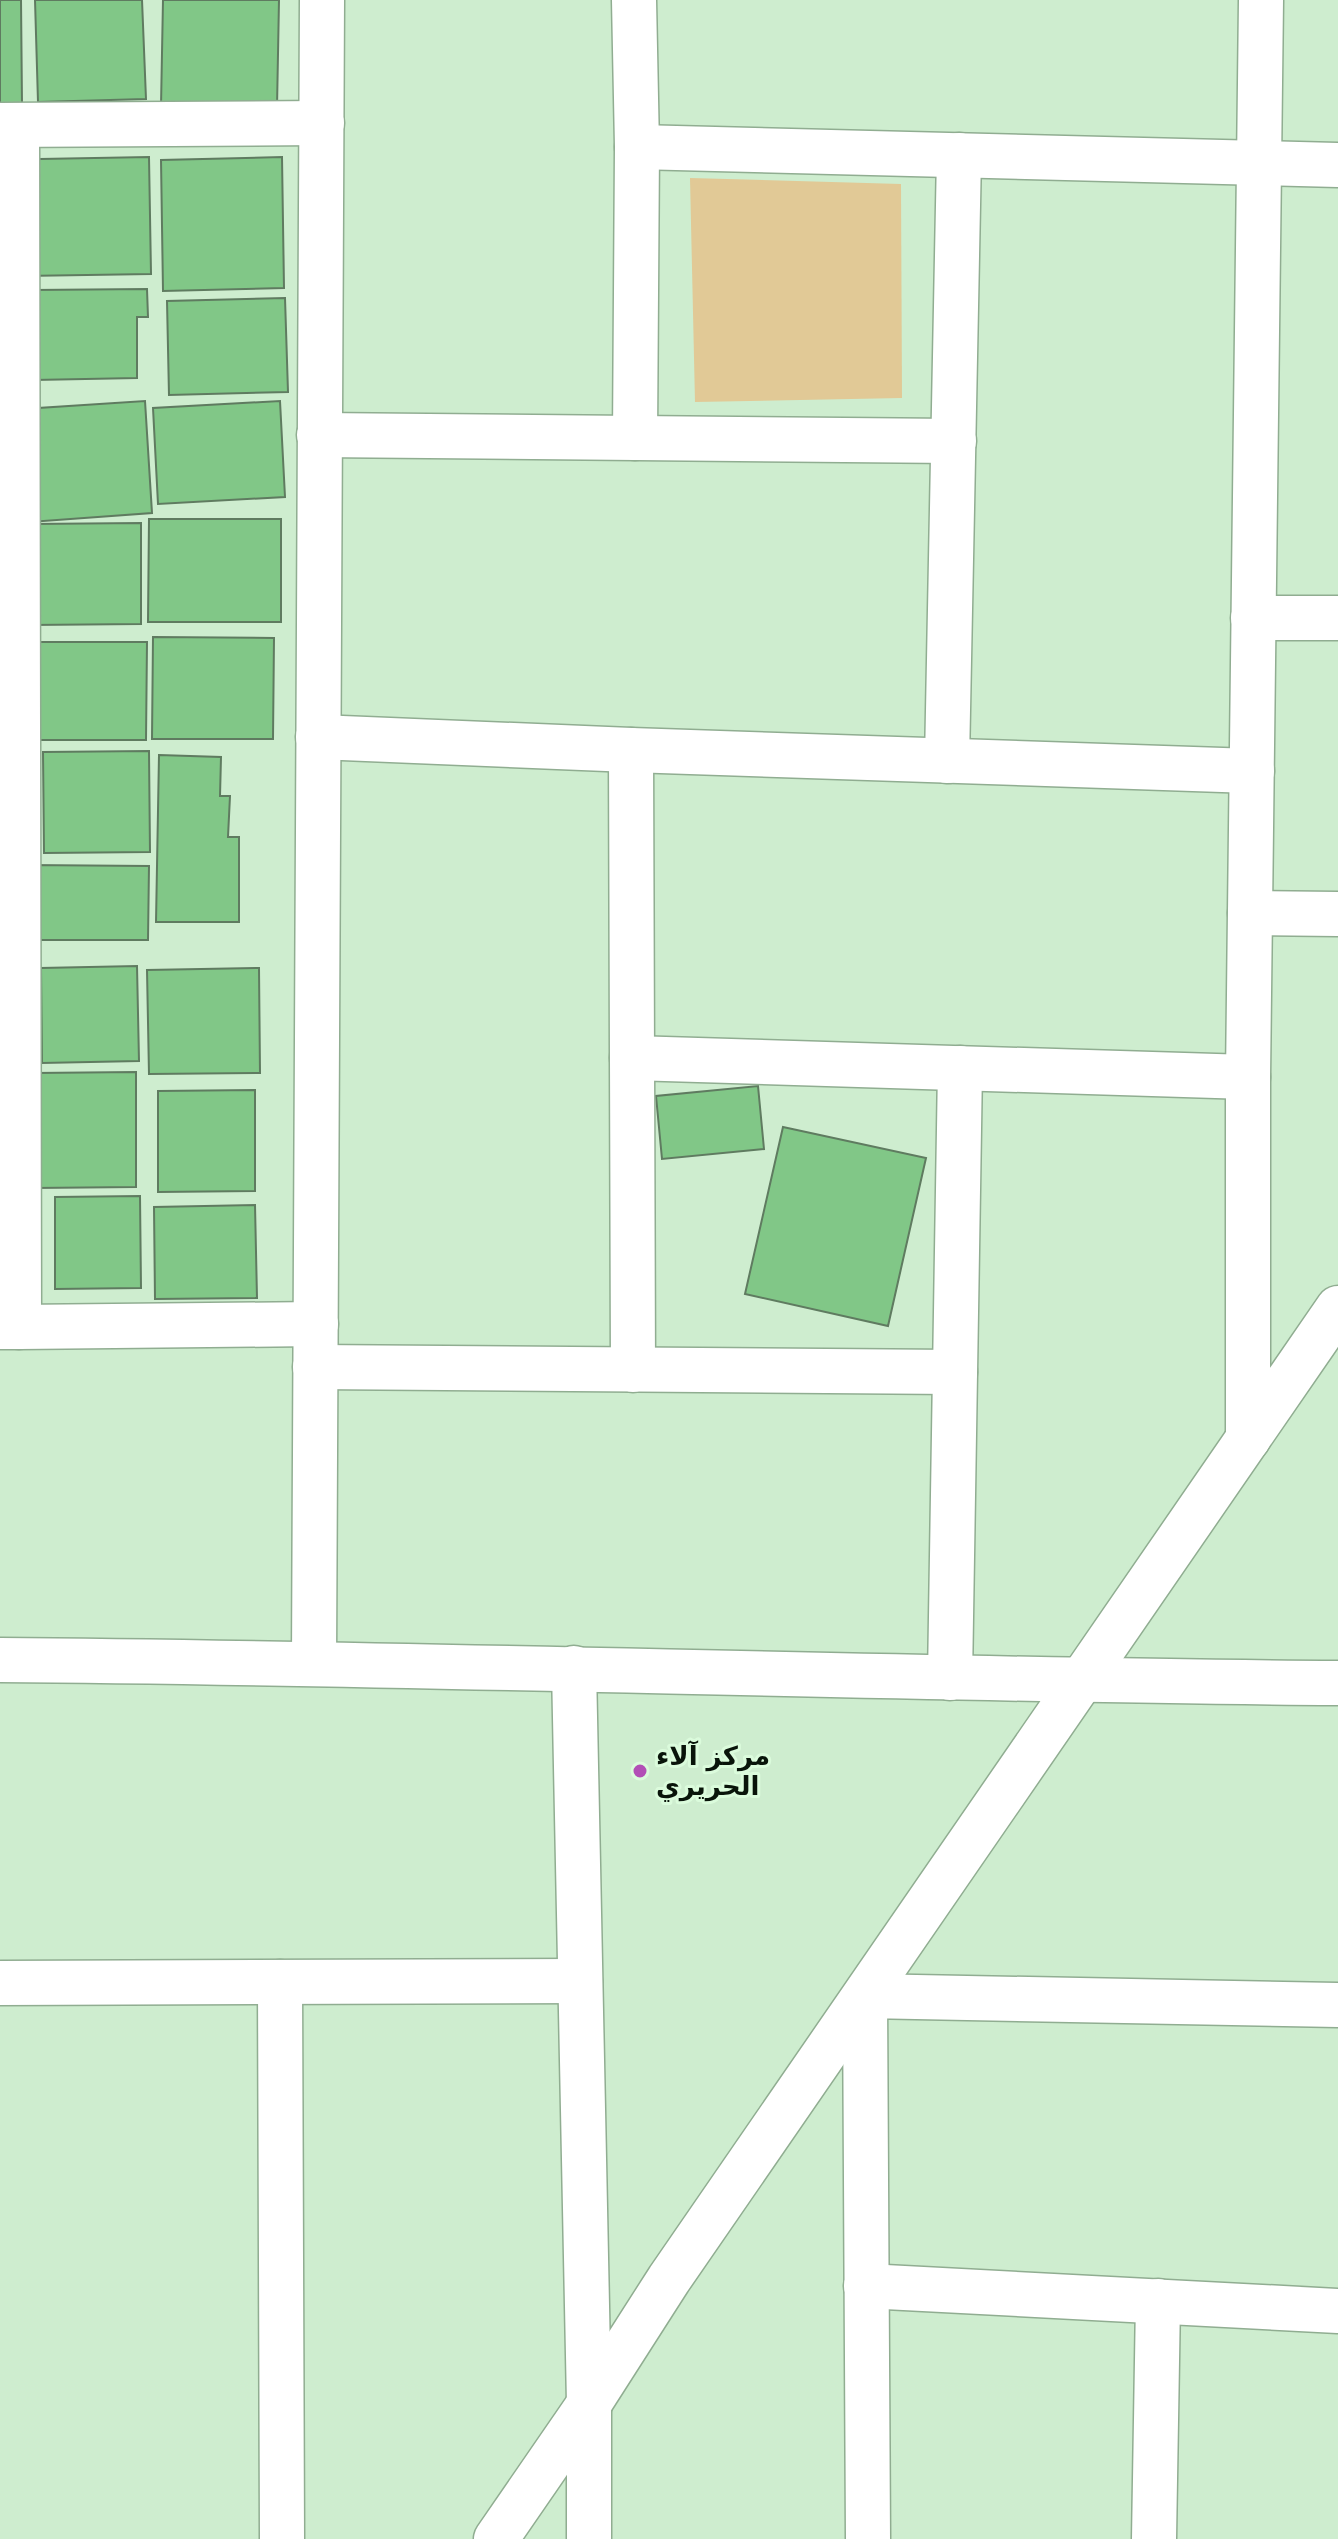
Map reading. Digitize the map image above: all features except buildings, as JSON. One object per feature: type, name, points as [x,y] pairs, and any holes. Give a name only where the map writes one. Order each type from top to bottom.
[{"type":"street","points":[[314,1662],[322,0]]},
{"type":"street","points":[[634,0],[637,147],[635,438]]},
{"type":"street","points":[[1248,1439],[1248,1077],[1261,0]]},
{"type":"street","points":[[316,1324],[10,1327],[8,125],[322,123]]},
{"type":"street","points":[[637,147],[1338,165]]},
{"type":"street","points":[[947,761],[959,155]]},
{"type":"street","points":[[319,435],[954,441]]},
{"type":"street","points":[[1253,618],[1338,618]]},
{"type":"street","points":[[318,737],[1252,771]]},
{"type":"street","points":[[631,750],[633,1370]]},
{"type":"street","points":[[1250,913],[1338,914]]},
{"type":"street","points":[[632,1058],[1248,1077]]},
{"type":"street","points":[[950,1678],[960,1068]]},
{"type":"street","points":[[496,2539],[589,2404],[669,2279],[1338,1308]]},
{"type":"street","points":[[315,1367],[955,1372]]},
{"type":"street","points":[[0,1660],[314,1662],[1081,1681],[1338,1683]]},
{"type":"street","points":[[574,1668],[589,2539]]},
{"type":"street","points":[[0,1983],[580,1981]]},
{"type":"street","points":[[280,1982],[282,2539]]},
{"type":"street","points":[[865,1996],[1338,2005]]},
{"type":"street","points":[[865,1996],[868,2539]]},
{"type":"street","points":[[866,2286],[1338,2311]]},
{"type":"street","points":[[1154,2539],[1158,2301]]},
{"type":"shaded area","points":[[690,178],[901,184],[902,398],[695,402]]},
{"type":"place","name":"مركز آلاء الحريري","points":[[640,1771]]}]
